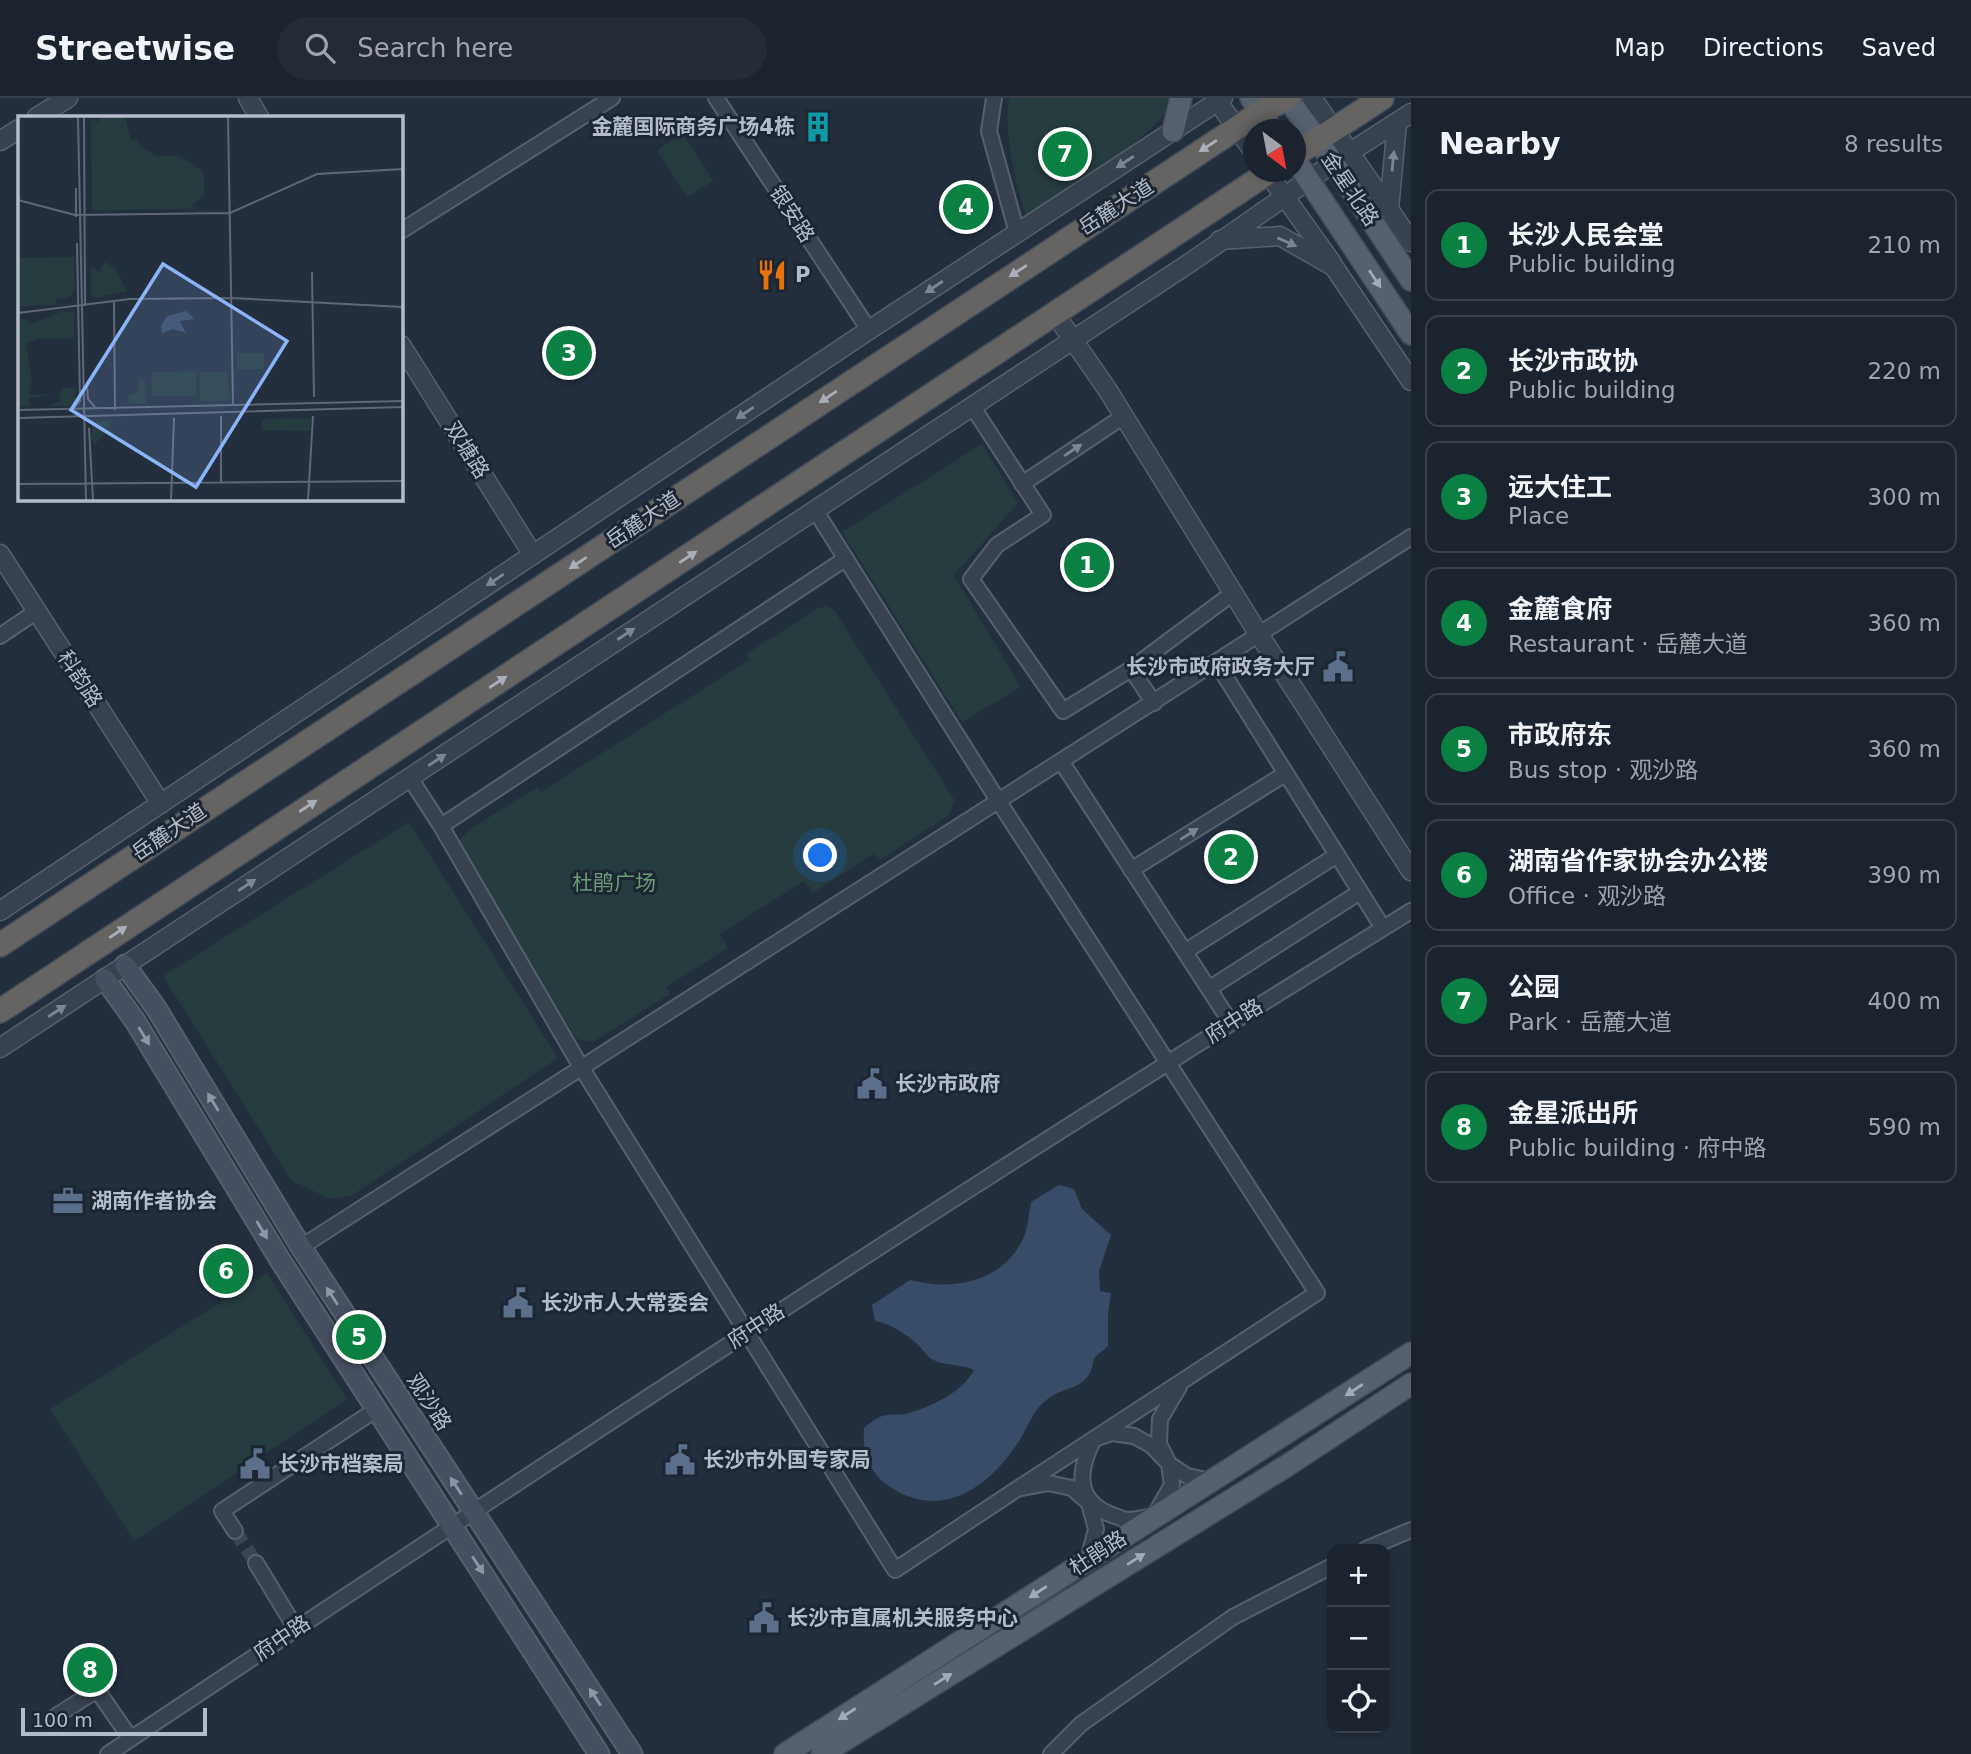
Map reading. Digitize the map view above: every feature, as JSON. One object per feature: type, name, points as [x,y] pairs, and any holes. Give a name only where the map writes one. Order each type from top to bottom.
[{"type":"highway","name":"岳麓大道","points":[[0,945],[1236,128],[1287,98]]},
{"type":"highway","points":[[1306,148],[1382,98]]},
{"type":"highway","points":[[0,1011],[1253,182]]},
{"type":"main road","points":[[1173,131],[1181,98]]},
{"type":"main road","name":"金星北路","points":[[1287,98],[1326,135],[1342,158],[1411,280]]},
{"type":"main road","name":"金星北路","points":[[1306,176],[1411,334]]},
{"type":"main road","name":"观沙路","points":[[125,965],[156,1008],[301,1247],[632,1754]]},
{"type":"main road","points":[[105,979],[135,1021],[280,1260],[599,1754]]},
{"type":"main road","name":"杜鹃路","points":[[785,1754],[1411,1353]]},
{"type":"main road","name":"杜鹃路","points":[[822,1754],[1289,1465],[1411,1384]]},
{"type":"street","points":[[39,116],[68,98]]},
{"type":"street","points":[[248,98],[257,116]]},
{"type":"street","points":[[402,230],[612,98]]},
{"type":"street","name":"银安路","points":[[716,98],[869,330]]},
{"type":"street","points":[[994,98],[989,131],[1017,233]]},
{"type":"street","points":[[1312,98],[1326,135]]},
{"type":"street","points":[[0,912],[1219,99],[1243,137]]},
{"type":"street","points":[[0,1048],[1073,340],[1404,118]]},
{"type":"street","points":[[1389,209],[1404,118]]},
{"type":"street","points":[[0,141],[18,130]]},
{"type":"street","points":[[1342,158],[1389,209],[1411,242]]},
{"type":"street","points":[[1274,182],[1411,381]]},
{"type":"street","points":[[1220,240],[1280,236],[1334,267]]},
{"type":"street","points":[[1055,314],[1124,416],[1259,635],[1411,871]]},
{"type":"street","name":"双塘路","points":[[402,347],[533,555]]},
{"type":"street","points":[[972,406],[1043,515],[997,545],[971,579],[1063,711],[1130,669],[1233,593]]},
{"type":"street","points":[[1022,484],[1124,416]]},
{"type":"street","points":[[410,778],[441,826],[581,1067],[895,1570],[1317,1293],[999,803],[815,510]]},
{"type":"street","points":[[301,1247],[1411,537]]},
{"type":"street","name":"科韵路","points":[[0,554],[161,804]]},
{"type":"street","points":[[441,826],[845,559]]},
{"type":"street","points":[[0,636],[37,611]]},
{"type":"street","points":[[1216,662],[1383,928]]},
{"type":"street","points":[[1130,669],[1154,703]]},
{"type":"street","points":[[1061,761],[1231,1023]]},
{"type":"street","points":[[1131,870],[1284,774]]},
{"type":"street","points":[[1186,951],[1337,855]]},
{"type":"street","points":[[1210,988],[1360,892]]},
{"type":"street","name":"府中路","points":[[108,1754],[472,1511],[747,1332],[1167,1062],[1411,911]]},
{"type":"street","points":[[1017,1489],[1048,1483],[1072,1488],[1104,1512],[1126,1520],[1154,1516],[1172,1485],[1169,1464],[1159,1444],[1160,1419],[1185,1378]]},
{"type":"street","points":[[235,1531],[222,1511],[377,1409]]},
{"type":"street","points":[[1088,1560],[1096,1529],[1085,1491],[1082,1467],[1094,1439],[1112,1433],[1134,1436],[1152,1446],[1169,1464],[1187,1476],[1211,1480]]},
{"type":"street","points":[[1378,1544],[1411,1530]]},
{"type":"street","points":[[256,1563],[296,1629]]},
{"type":"street","points":[[1051,1754],[1081,1724],[1233,1617],[1327,1569]]},
{"type":"street","points":[[56,1716],[97,1690],[131,1739]]},
{"type":"green space","points":[[1009,98],[1171,98],[1165,112],[1132,145],[1026,216],[1009,143]]},
{"type":"green space","points":[[683,134],[713,181],[687,197],[657,150]]},
{"type":"green space","points":[[982,444],[1018,503],[954,575],[1021,687],[962,722],[842,532]]},
{"type":"green space","name":"杜鹃广场","points":[[826,606],[834,610],[955,801],[948,816],[879,860],[874,854],[812,893],[804,881],[720,934],[728,948],[666,987],[670,994],[593,1042],[577,1039],[457,853],[458,842],[469,830],[537,787],[541,792],[749,660],[746,654]]},
{"type":"green space","points":[[409,822],[558,1058],[351,1196],[330,1199],[291,1180],[163,976]]},
{"type":"green space","points":[[267,1273],[347,1399],[134,1541],[50,1409]]},
{"type":"water","points":[[1059,1185],[1074,1189],[1082,1209],[1111,1235],[1099,1271],[1100,1291],[1111,1293],[1108,1346],[1094,1358],[1087,1377],[1082,1382],[1053,1395],[1041,1405],[1008,1456],[982,1483],[950,1499],[933,1501],[914,1498],[895,1490],[880,1479],[870,1464],[865,1447],[864,1428],[882,1416],[905,1414],[944,1398],[962,1386],[974,1370],[930,1358],[904,1334],[887,1324],[875,1321],[872,1305],[910,1280],[959,1283],[974,1280],[1002,1266],[1014,1254],[1023,1239],[1031,1202]]},
{"type":"tunnel","points":[[235,1531],[256,1563]]},
{"type":"place","name":"金麓国际商务广场4栋","points":[[818,127]]},
{"type":"place","name":"公园","points":[[1065,154]]},
{"type":"place","name":"金麓食府","points":[[966,207]]},
{"type":"place","name":"P","points":[[772,275]]},
{"type":"place","name":"远大住工","points":[[569,353]]},
{"type":"place","name":"长沙人民会堂","points":[[1087,565]]},
{"type":"place","name":"长沙市政府政务大厅","points":[[1338,667]]},
{"type":"place","name":"长沙市政协","points":[[1231,857]]},
{"type":"place","name":"长沙市政府","points":[[872,1084]]},
{"type":"place","name":"湖南作者协会","points":[[68,1201]]},
{"type":"place","name":"湖南省作家协会办公楼","points":[[226,1271]]},
{"type":"place","name":"长沙市人大常委会","points":[[518,1303]]},
{"type":"place","name":"市政府东","points":[[359,1337]]},
{"type":"place","name":"长沙市外国专家局","points":[[680,1460]]},
{"type":"place","name":"长沙市档案局","points":[[255,1464]]},
{"type":"place","name":"长沙市直属机关服务中心","points":[[764,1618]]},
{"type":"place","name":"金星派出所","points":[[90,1670]]}]
